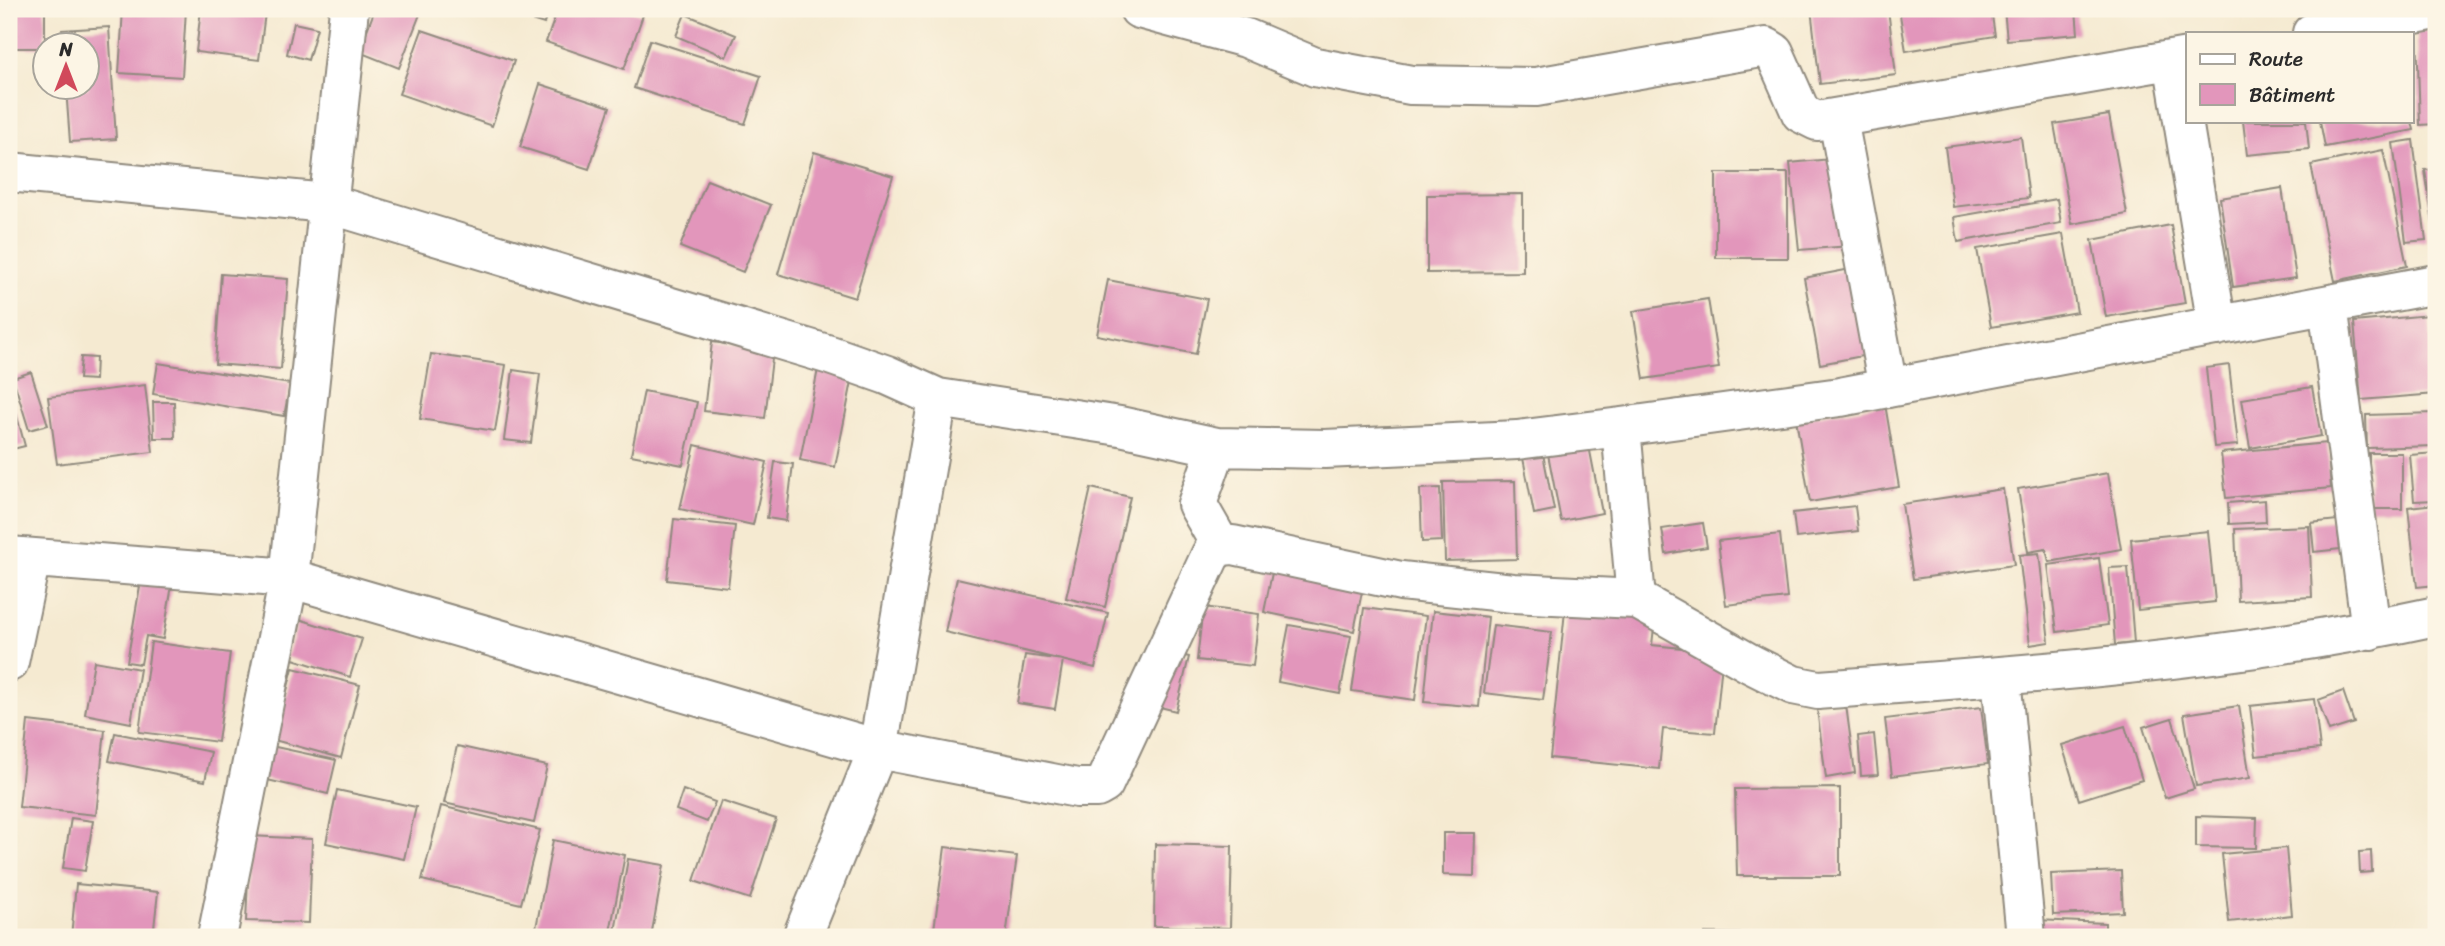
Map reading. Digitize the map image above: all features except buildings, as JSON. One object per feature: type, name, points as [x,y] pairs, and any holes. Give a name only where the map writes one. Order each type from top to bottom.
[{"type":"street","points":[[217,937],[289,578],[326,203],[349,9]]},
{"type":"street","points":[[1139,9],[1246,38],[1315,67],[1411,85],[1536,87],[1766,47],[1774,52],[1801,113],[1817,121],[2181,58],[2186,95]]},
{"type":"street","points":[[2317,32],[2436,10]]},
{"type":"street","points":[[1838,119],[1888,388]]},
{"type":"street","points":[[2190,122],[2217,326]]},
{"type":"street","points":[[9,172],[326,203],[830,355],[887,375],[938,398],[1120,426],[1217,447],[1325,449],[1517,440],[1621,427],[1888,388],[2436,284]]},
{"type":"street","points":[[2328,305],[2371,630]]},
{"type":"street","points":[[802,937],[878,749],[938,398]]},
{"type":"street","points":[[1621,427],[1636,599]]},
{"type":"street","points":[[1217,447],[1197,504],[1221,546]]},
{"type":"street","points":[[9,662],[20,557],[289,578],[878,749],[1077,788],[1097,788],[1104,783],[1212,554],[1221,546],[1233,545],[1401,581],[1513,593],[1636,599],[1752,664],[1807,689],[2001,677],[2282,645],[2436,616]]},
{"type":"street","points":[[2001,677],[2026,937]]}]
